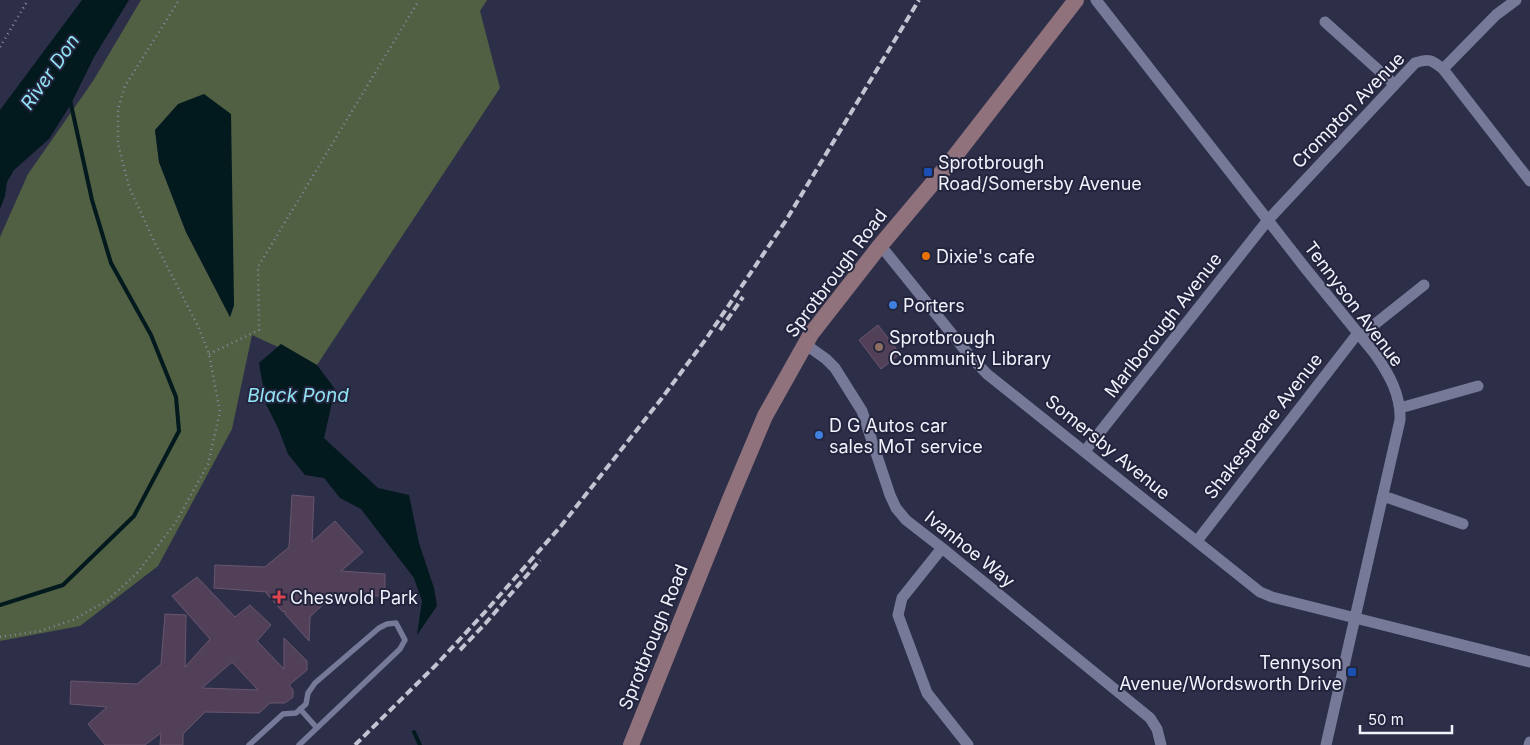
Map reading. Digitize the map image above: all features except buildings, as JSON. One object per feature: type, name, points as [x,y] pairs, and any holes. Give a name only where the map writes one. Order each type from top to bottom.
[{"type":"street","name":"Sprotbrough Road","points":[[631,745],[765,416],[811,334],[879,247],[948,165],[1076,0]]},
{"type":"street","name":"Tennyson Avenue","points":[[1096,0],[1359,334],[1384,368],[1398,396],[1400,420],[1326,745]]},
{"type":"street","points":[[1516,0],[1496,15],[1443,69],[1530,181]]},
{"type":"street","points":[[1325,22],[1394,84]]},
{"type":"street","name":"Crompton Avenue","points":[[1268,220],[1415,63],[1424,60],[1432,61],[1443,69]]},
{"type":"street","name":"Marlborough Avenue","points":[[1085,451],[1268,220]]},
{"type":"street","name":"Somersby Avenue","points":[[879,247],[885,251],[969,355],[987,374],[1260,592],[1272,597],[1530,662]]},
{"type":"street","name":"Shakespeare Avenue","points":[[1197,541],[1359,334],[1424,285]]},
{"type":"street","name":"Ivanhoe Way","points":[[806,344],[835,368],[862,411],[890,495],[896,508],[906,520],[1150,718],[1157,730],[1161,745]]},
{"type":"street","points":[[1400,408],[1478,386]]},
{"type":"street","points":[[1382,498],[1389,498],[1463,524]]},
{"type":"street","points":[[942,548],[902,598],[898,615],[927,693],[968,745]]},
{"type":"lane","points":[[249,745],[283,714],[296,713],[300,710],[306,704],[308,693],[315,683],[379,628],[387,624],[396,623],[405,640],[400,649],[299,745]]},
{"type":"lane","points":[[300,710],[317,728]]},
{"type":"path","points":[[0,47],[28,0]]},
{"type":"path","points":[[0,637],[40,631],[72,620],[108,600],[138,572],[176,522],[208,464],[220,412],[209,354],[198,326],[155,243],[129,186],[118,144],[118,109],[126,86],[180,0]]},
{"type":"path","points":[[209,354],[259,330],[258,267],[419,0]]},
{"type":"green space","points":[[141,0],[487,0],[480,11],[500,88],[317,365],[252,335],[232,429],[158,566],[80,626],[0,641],[0,237],[28,174],[93,81]],"holes":[[[155,130],[234,305],[230,317],[186,232],[159,162]]]},
{"type":"water","name":"River Don","points":[[82,0],[129,0],[94,57],[71,104],[49,139],[14,170],[7,182],[5,196],[0,209],[0,110]]},
{"type":"water","points":[[204,94],[231,114],[234,305],[230,317],[186,232],[159,162],[155,130],[178,104]]},
{"type":"water","name":"Black Pond","points":[[281,344],[317,365],[335,389],[324,438],[378,488],[409,495],[419,543],[434,588],[437,606],[417,635],[422,601],[414,578],[361,509],[340,498],[324,478],[305,475],[288,454],[266,404],[259,363]]},
{"type":"waterway","points":[[0,605],[63,585],[134,516],[179,431],[176,397],[151,335],[111,263],[92,200],[70,100]]},
{"type":"waterway","points":[[414,732],[420,745]]},
{"type":"railway","points":[[355,745],[437,664],[485,612],[561,526],[662,398],[706,339],[785,222],[919,0]]},
{"type":"railway","points":[[720,330],[743,297]]},
{"type":"railway","points":[[460,650],[540,560]]},
{"type":"place","name":"Sprotbrough Road/Somersby Avenue","points":[[928,172]]},
{"type":"place","name":"Dixie's cafe","points":[[926,256]]},
{"type":"place","name":"Porters","points":[[893,305]]},
{"type":"place","name":"Sprotbrough Community Library","points":[[879,347]]},
{"type":"place","name":"D G Autos car sales MoT service","points":[[819,435]]},
{"type":"place","name":"Cheswold Park","points":[[279,597]]},
{"type":"place","name":"Tennyson Avenue/Wordsworth Drive","points":[[1352,672]]}]
